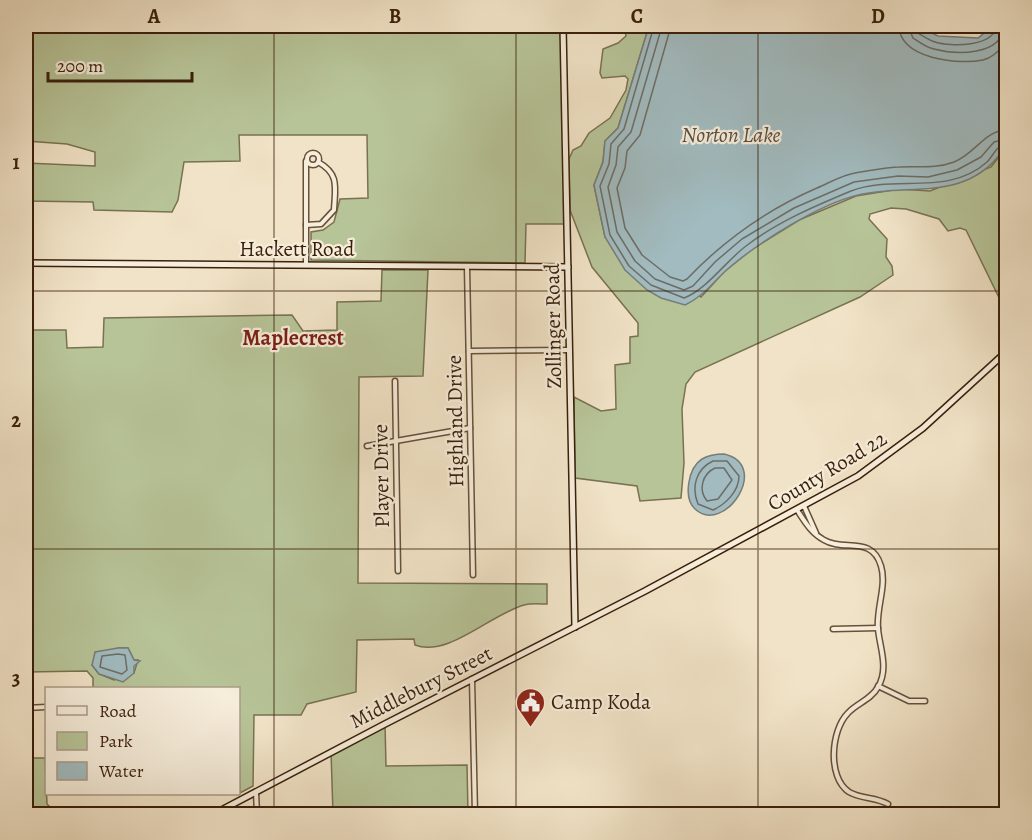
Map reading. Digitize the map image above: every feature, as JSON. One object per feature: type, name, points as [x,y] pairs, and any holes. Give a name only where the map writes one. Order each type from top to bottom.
[{"type":"street","name":"Zollinger Road","points":[[563,26],[575,627]]},
{"type":"street","points":[[306,266],[307,155],[312,152],[318,155],[318,162]]},
{"type":"street","points":[[306,161],[311,165],[318,162]]},
{"type":"street","points":[[306,225],[321,224],[334,210],[334,175],[331,169],[318,162]]},
{"type":"street","name":"Hackett Road","points":[[26,263],[568,267]]},
{"type":"street","name":"Highland Drive","points":[[467,267],[473,574]]},
{"type":"street","points":[[469,351],[569,350]]},
{"type":"street","name":"County Road 22","points":[[645,591],[797,510],[888,456],[953,403],[1006,352]]},
{"type":"street","name":"Player Drive","points":[[395,381],[398,571]]},
{"type":"street","points":[[367,446],[470,428]]},
{"type":"street","points":[[804,506],[816,534]]},
{"type":"street","points":[[797,510],[816,534],[835,544],[861,545],[879,560],[883,577],[878,628],[884,668],[878,686],[871,696],[854,708],[839,725],[835,740],[839,780],[847,790],[888,804]]},
{"type":"street","name":"Middlebury Street","points":[[214,814],[645,591]]},
{"type":"street","points":[[833,629],[878,628]]},
{"type":"street","points":[[472,679],[476,814]]},
{"type":"street","points":[[878,686],[909,701],[925,701]]},
{"type":"street","points":[[26,708],[45,708]]},
{"type":"street","points":[[256,792],[257,814]]},
{"type":"green space","points":[[26,26],[563,26],[565,224],[526,224],[525,263],[311,260],[311,232],[323,230],[334,222],[340,199],[368,198],[367,135],[239,135],[240,161],[184,162],[178,200],[172,212],[94,210],[93,202],[26,201],[26,163],[95,166],[95,152],[67,144],[26,141]]},
{"type":"green space","points":[[624,26],[649,26],[618,128],[605,141],[603,162],[594,185],[605,237],[701,297],[724,272],[751,250],[799,220],[856,196],[899,189],[930,191],[991,167],[1002,153],[1006,152],[1006,270],[999,274],[1006,296],[1006,312],[966,230],[960,228],[948,231],[939,219],[906,209],[891,208],[870,214],[869,219],[887,239],[886,257],[892,266],[893,275],[860,297],[695,372],[686,384],[682,409],[684,463],[681,498],[640,501],[637,486],[575,478],[574,397],[601,411],[616,409],[615,365],[630,363],[630,337],[638,336],[638,323],[592,267],[570,210],[569,159],[573,150],[581,146],[589,133],[610,118],[626,90],[628,79],[625,76],[602,78],[600,73],[603,49],[618,43],[626,36]]},
{"type":"green space","points":[[382,270],[428,270],[423,376],[359,377],[358,583],[547,584],[547,604],[527,604],[511,610],[441,646],[415,645],[414,639],[357,640],[356,692],[307,704],[301,715],[254,715],[253,786],[240,793],[240,687],[93,687],[93,678],[87,671],[26,672],[26,486],[33,484],[33,459],[26,454],[26,330],[66,330],[67,348],[103,347],[104,318],[292,315],[303,331],[337,330],[337,302],[381,301]],"holes":[[[118,648],[128,648],[134,660],[138,660],[134,673],[114,680],[99,674],[92,665]]]},
{"type":"green space","points":[[385,724],[386,766],[467,765],[468,814],[333,814],[331,752]]},
{"type":"green space","points":[[26,758],[45,758],[47,804],[51,808],[84,810],[93,814],[26,814]]},
{"type":"water","name":"Norton Lake","points":[[649,26],[917,26],[938,36],[978,38],[993,26],[1006,26],[1006,152],[1001,153],[986,168],[970,179],[953,185],[858,195],[825,207],[757,246],[730,267],[704,292],[685,305],[661,298],[647,290],[625,270],[605,237],[594,185],[603,162],[605,141],[618,128]]},
{"type":"water","points":[[724,454],[738,461],[744,471],[744,483],[730,506],[719,513],[707,515],[695,509],[691,504],[688,491],[690,476],[702,459]]},
{"type":"water","points":[[128,648],[134,660],[140,661],[134,666],[134,673],[123,682],[99,674],[92,665],[95,652]]},
{"type":"place","name":"Camp Koda","points":[[530,728]]},
{"type":"district","name":"Maplecrest","points":[[293,338]]}]
